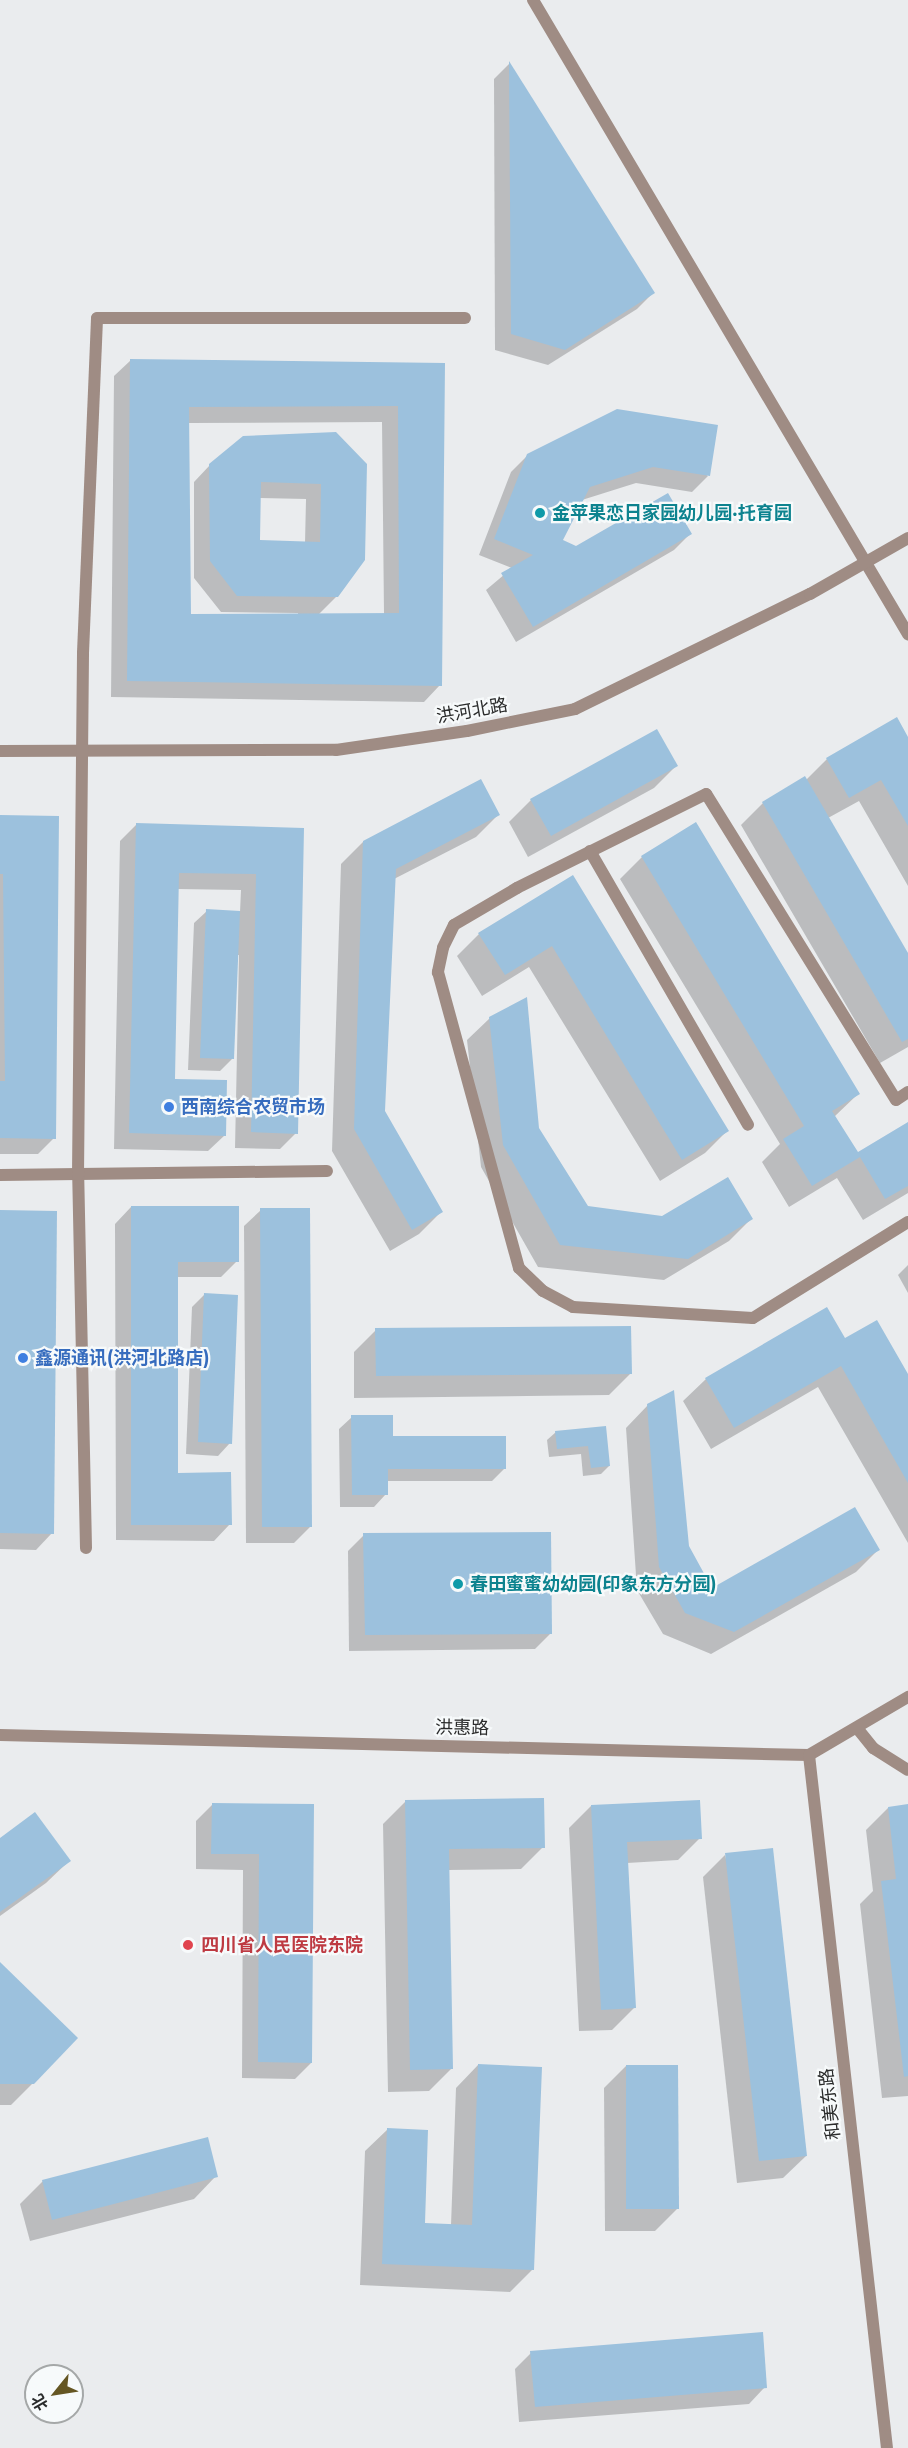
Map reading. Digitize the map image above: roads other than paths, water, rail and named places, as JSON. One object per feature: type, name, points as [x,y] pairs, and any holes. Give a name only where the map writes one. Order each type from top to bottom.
[{"type":"street","points":[[533,0],[908,634]]},
{"type":"street","points":[[86,1548],[78,1175],[83,653],[97,318],[465,318]]},
{"type":"street","name":"洪河北路","points":[[0,752],[336,750],[467,731],[575,709],[789,605],[908,538]]},
{"type":"street","points":[[908,1092],[896,1100],[706,794],[590,851],[454,925],[442,948],[438,972],[519,1268],[543,1291],[573,1307],[753,1317],[908,1222]]},
{"type":"street","points":[[590,851],[747,1125]]},
{"type":"street","points":[[0,1174],[327,1171]]},
{"type":"street","points":[[809,1755],[908,1697]]},
{"type":"street","points":[[857,1728],[873,1748],[908,1770]]},
{"type":"street","name":"洪惠路","points":[[0,1735],[809,1755]]},
{"type":"street","name":"和美东路","points":[[809,1755],[887,2448]]},
{"type":"place","name":"金苹果恋日家园幼儿园·托育园","points":[[540,513]]},
{"type":"place","name":"西南综合农贸市场","points":[[169,1107]]},
{"type":"place","name":"鑫源通讯(洪河北路店)","points":[[23,1358]]},
{"type":"place","name":"春田蜜蜜幼幼园(印象东方分园)","points":[[458,1584]]},
{"type":"place","name":"四川省人民医院东院","points":[[188,1945]]}]
